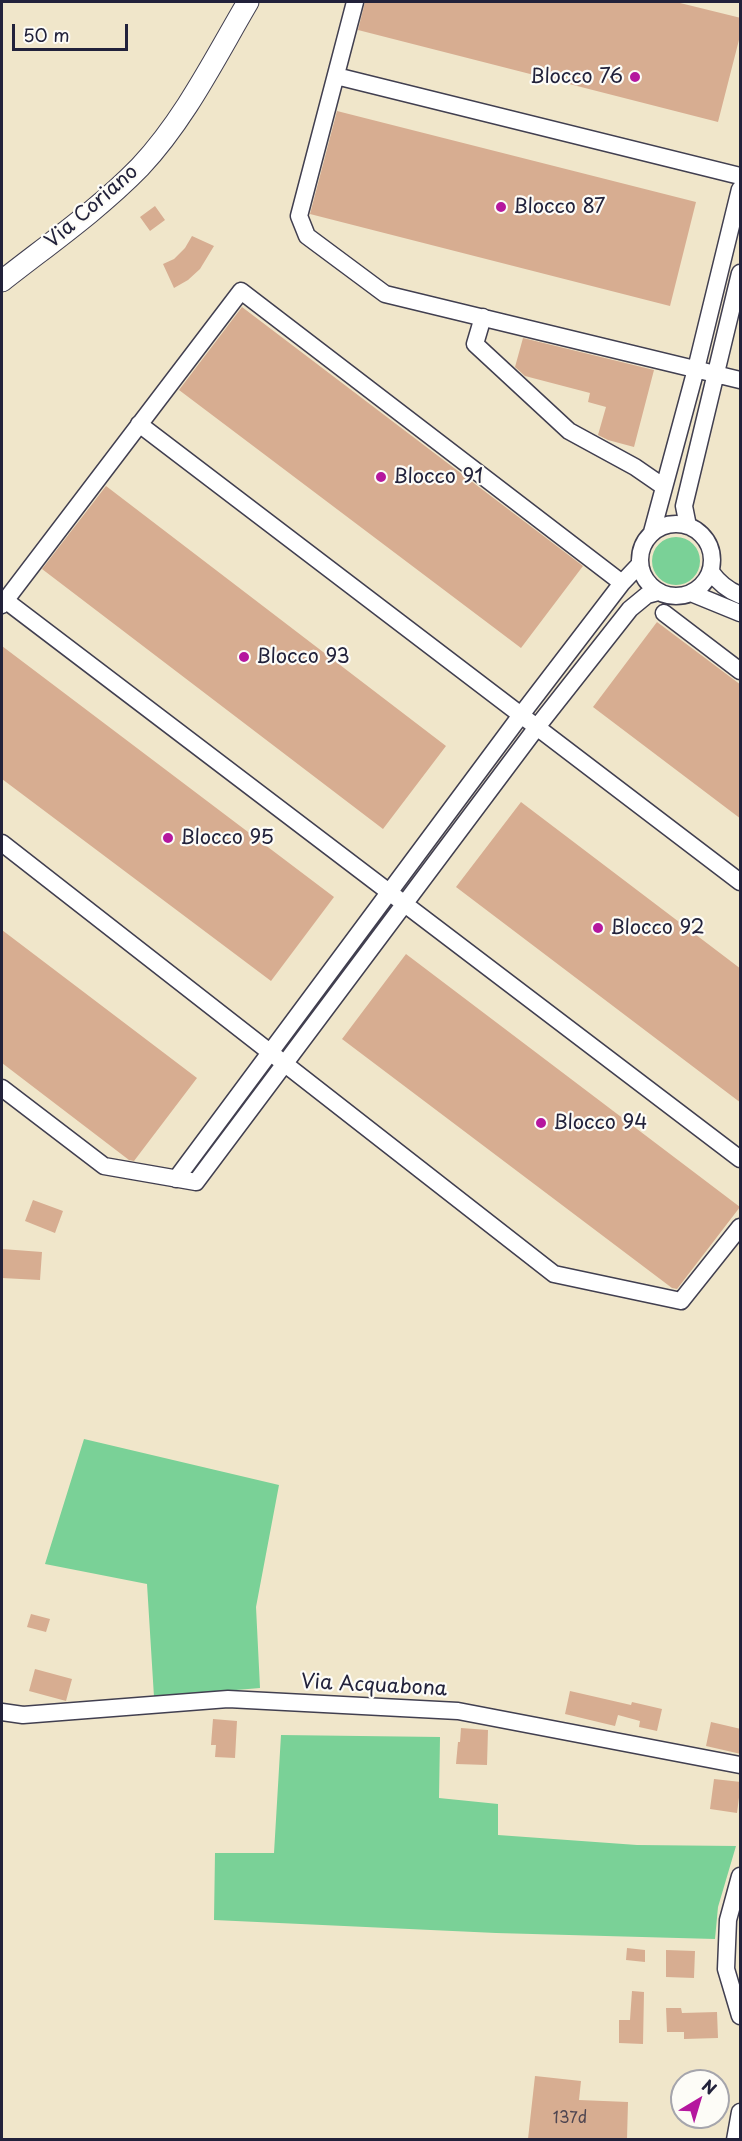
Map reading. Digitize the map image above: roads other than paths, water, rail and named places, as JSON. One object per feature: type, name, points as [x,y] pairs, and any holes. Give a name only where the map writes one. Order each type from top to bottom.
[{"type":"main road","name":"Via Coriano","points":[[2,281],[107,199],[141,165],[182,112],[248,2]]},
{"type":"street","points":[[355,2],[299,216],[307,237],[385,294],[741,380]]},
{"type":"street","points":[[336,76],[741,176]]},
{"type":"street","points":[[652,532],[669,525],[688,526],[699,532],[707,541],[712,553],[711,572],[700,587],[680,596],[668,596],[658,592],[643,575],[640,553],[644,542],[652,532],[741,189]]},
{"type":"street","points":[[688,526],[684,506],[741,273]]},
{"type":"street","points":[[622,583],[241,291],[3,602],[741,1159]]},
{"type":"street","points":[[483,317],[475,344],[569,431],[635,467],[664,487]]},
{"type":"street","points":[[139,424],[741,882]]},
{"type":"street","points":[[635,467],[669,468]]},
{"type":"street","points":[[176,1179],[521,715],[622,583],[640,564]]},
{"type":"street","points":[[711,572],[717,581],[729,591],[741,595]]},
{"type":"street","points":[[2,1088],[104,1166],[196,1182],[537,727],[630,609],[646,595],[658,592]]},
{"type":"street","points":[[691,593],[741,614]]},
{"type":"street","points":[[664,613],[741,671]]},
{"type":"street","points":[[2,843],[554,1274],[681,1301],[741,1227]]},
{"type":"street","name":"Via Acquabona","points":[[2,1712],[23,1715],[228,1699],[458,1711],[741,1765]]},
{"type":"street","points":[[741,1876],[728,1920],[726,1969],[741,2016]]},
{"type":"street","points":[[735,2139],[741,2112]]},
{"type":"place","name":"Blocco 76","points":[[635,77]]},
{"type":"place","name":"Blocco 87","points":[[501,207]]},
{"type":"place","name":"Blocco 91","points":[[381,477]]},
{"type":"place","name":"Blocco 93","points":[[244,657]]},
{"type":"place","name":"Blocco 95","points":[[168,838]]},
{"type":"place","name":"Blocco 92","points":[[598,928]]},
{"type":"place","name":"Blocco 94","points":[[541,1123]]}]
